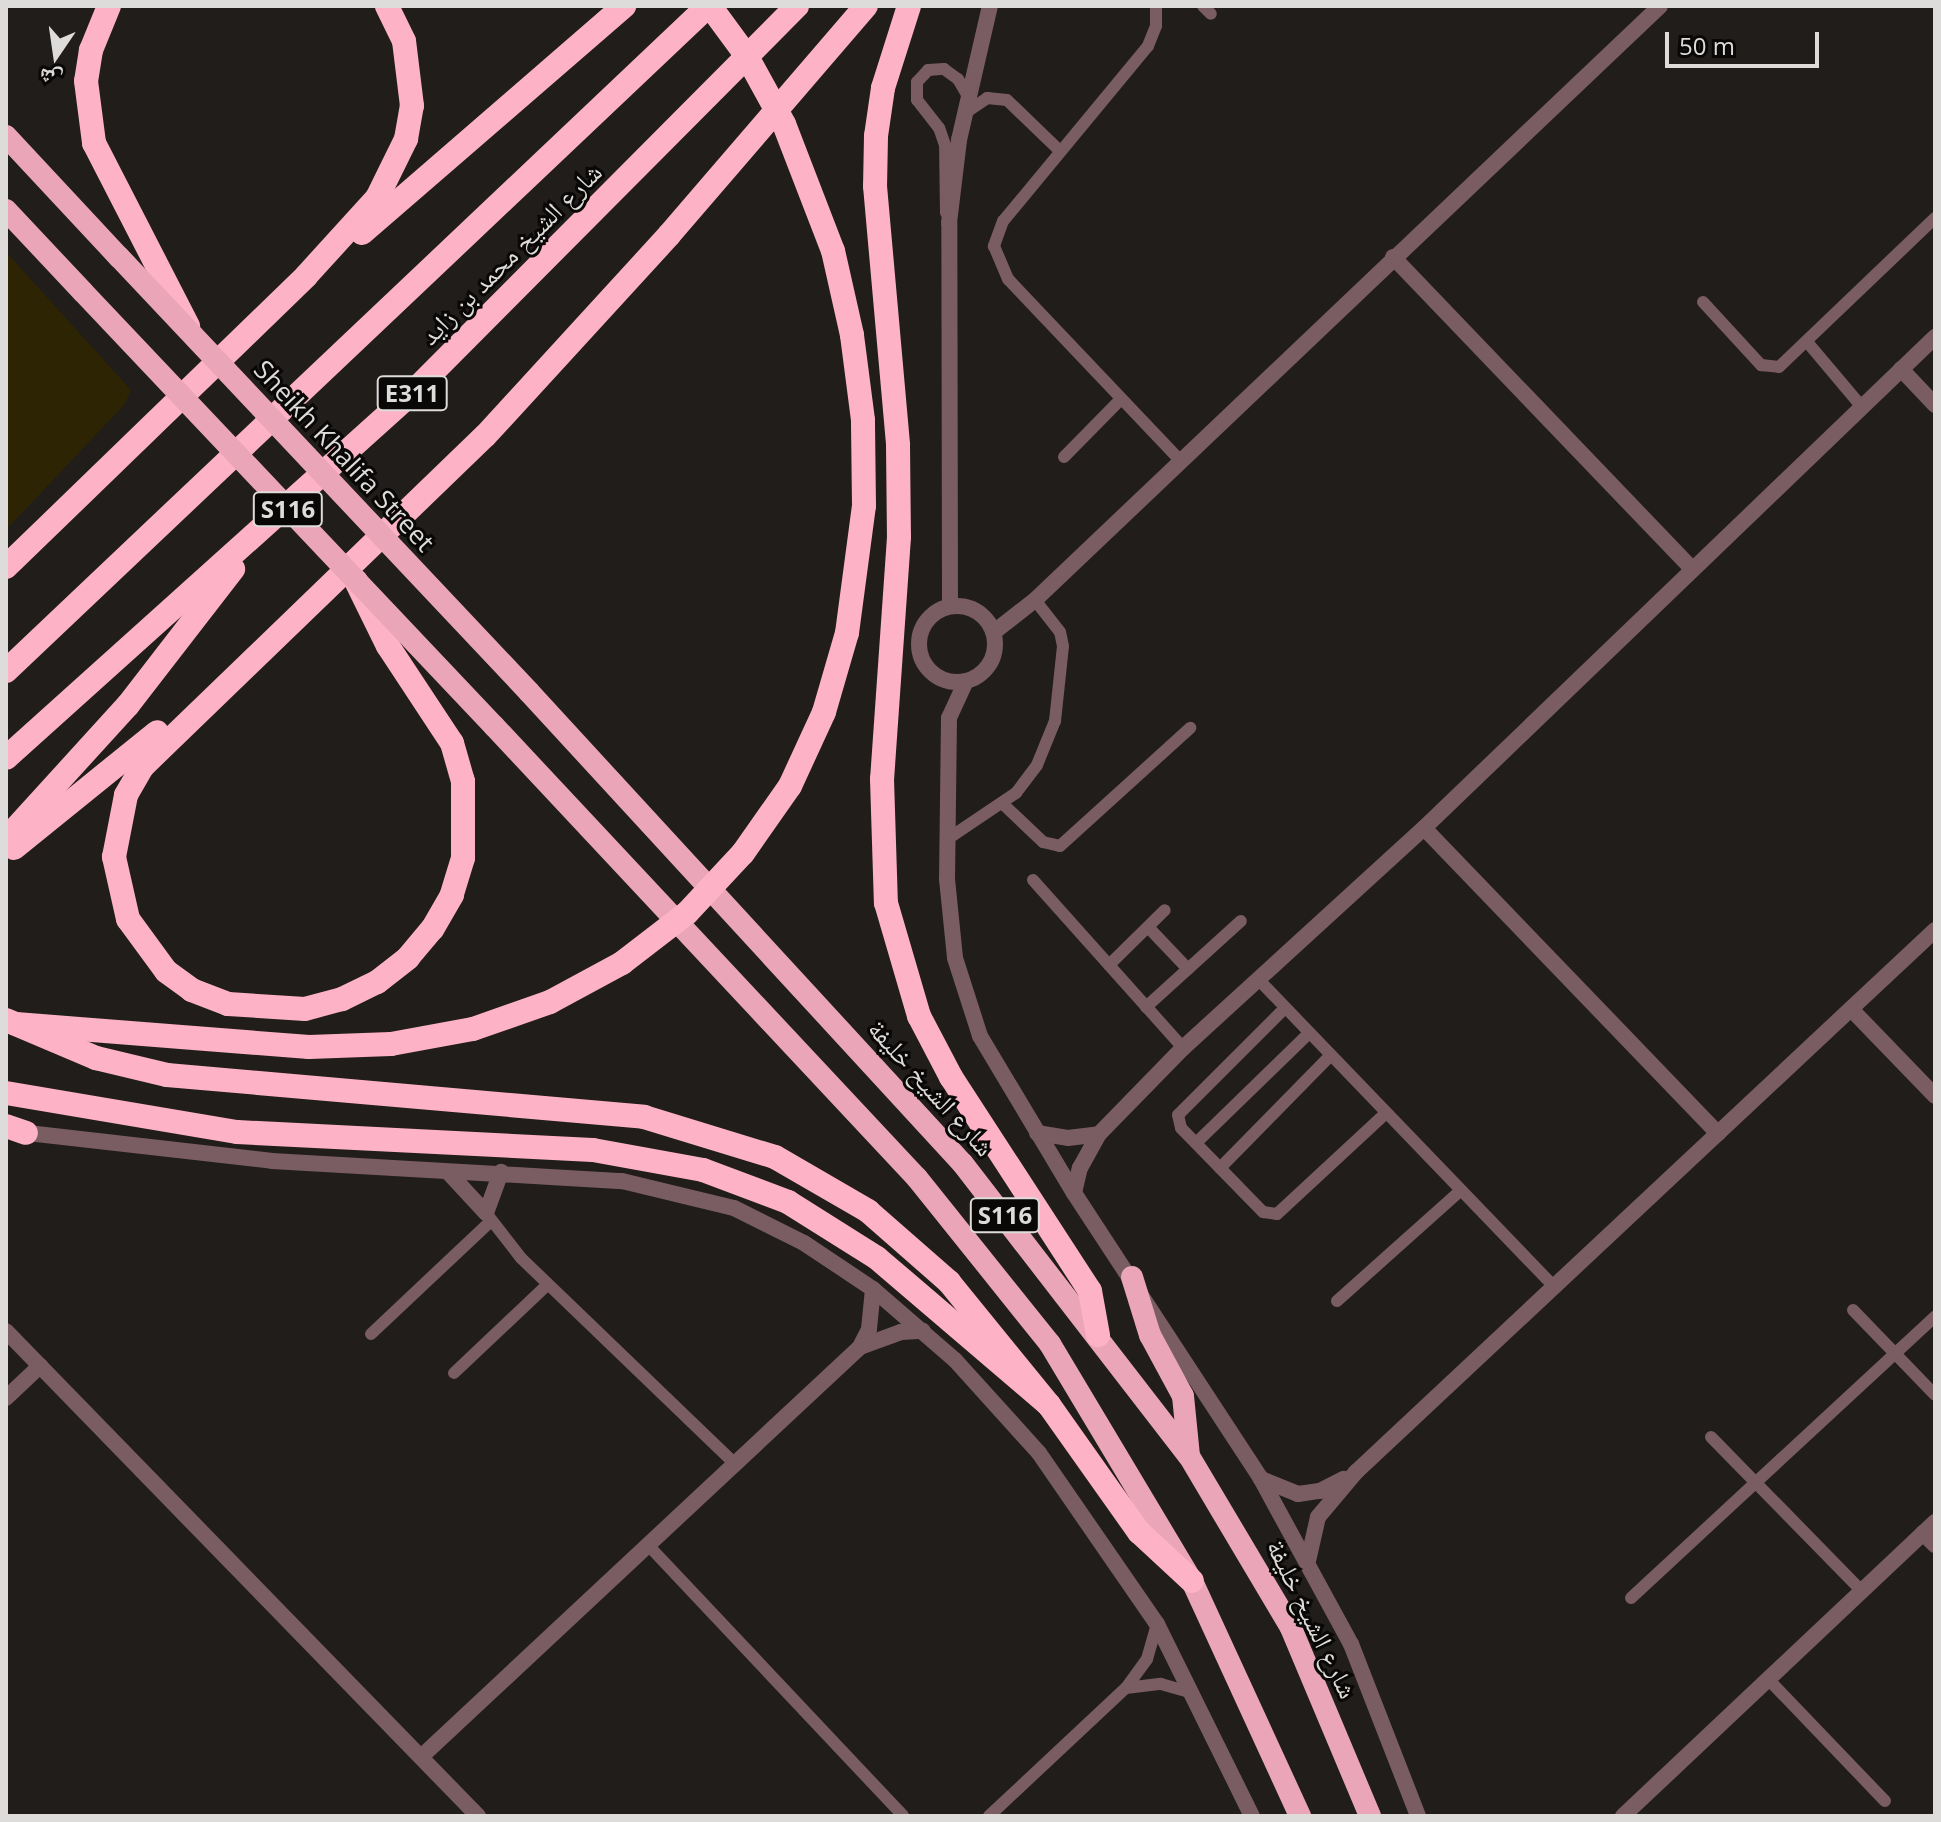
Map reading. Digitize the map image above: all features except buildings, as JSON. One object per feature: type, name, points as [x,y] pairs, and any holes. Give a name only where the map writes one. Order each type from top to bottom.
[{"type":"highway","points":[[109,6],[91,50],[87,112],[106,172],[193,336]]},
{"type":"highway","points":[[6,567],[306,276],[377,198],[406,139],[411,73],[404,41],[387,6]]},
{"type":"highway","points":[[306,276],[624,6]]},
{"type":"highway","points":[[6,1022],[309,1047],[391,1044],[473,1029],[550,1002],[622,963],[687,913],[743,853],[790,786],[824,712],[847,633],[863,520],[863,420],[852,335],[833,251],[784,124],[746,55],[709,6]]},
{"type":"highway","name":"شارع الشيخ محمد بن زايد","points":[[6,671],[709,6]]},
{"type":"highway","name":"شارع الشيخ محمد بن زايد","points":[[6,758],[412,393],[797,6]]},
{"type":"highway","points":[[356,581],[388,646],[452,743],[467,819],[452,895],[432,929],[408,958],[377,982],[342,999],[305,1009],[253,1008],[192,990],[159,963],[128,919],[117,878],[117,825],[142,767],[485,436],[669,235],[866,6]]},
{"type":"highway","points":[[909,6],[883,88],[876,136],[875,186],[898,445],[899,537],[881,792],[886,903],[919,1016],[951,1077],[1090,1291],[1098,1335]]},
{"type":"highway","name":"Sheikh Khalifa Street","points":[[6,136],[529,692]]},
{"type":"highway","name":"S116","points":[[6,210],[869,1125],[963,1232],[1072,1376],[1192,1581],[1300,1816]]},
{"type":"highway","points":[[6,839],[128,705],[262,529]]},
{"type":"highway","points":[[6,854],[279,632]]},
{"type":"highway","name":"شارع الشيخ خليفة","points":[[529,692],[953,1153],[1098,1335],[1189,1456],[1291,1628],[1370,1816]]},
{"type":"highway","points":[[6,1022],[96,1058],[167,1075],[644,1117],[732,1140],[775,1157],[856,1204],[910,1245],[949,1282],[1049,1405],[1139,1532],[1192,1581]]},
{"type":"highway","points":[[6,1093],[237,1132],[593,1150],[703,1170],[788,1202],[877,1258],[1049,1405]]},
{"type":"highway","points":[[1132,1277],[1150,1335],[1183,1396],[1189,1456]]},
{"type":"street","points":[[950,606],[949,223],[967,106],[990,6]]},
{"type":"street","points":[[994,632],[1035,600],[1179,459],[1660,6]]},
{"type":"street","points":[[1393,257],[1692,569]]},
{"type":"street","points":[[1074,1193],[1080,1168],[1099,1134],[1183,1048],[1424,828],[1935,337]]},
{"type":"street","points":[[1901,369],[1935,405]]},
{"type":"street","points":[[966,681],[940,678],[919,652],[923,626],[950,606],[976,611],[994,632],[991,663],[966,681],[949,718],[949,918],[966,998],[999,1072],[1074,1193],[1132,1277],[1261,1479],[1351,1644],[1418,1816]]},
{"type":"street","points":[[1424,828],[1718,1134]]},
{"type":"street","points":[[1308,1565],[1318,1517],[1356,1472],[1935,930]]},
{"type":"street","points":[[1851,1009],[1935,1096]]},
{"type":"street","points":[[13,1130],[216,1156],[622,1181],[697,1196],[766,1222],[873,1289],[923,1331],[1039,1453],[1157,1624],[1195,1694],[1252,1816]]},
{"type":"street","points":[[1037,1133],[1068,1138],[1099,1134]]},
{"type":"street","points":[[448,1172],[488,1217]]},
{"type":"street","points":[[488,1217],[501,1172]]},
{"type":"street","points":[[421,1757],[860,1347],[869,1329],[873,1289]]},
{"type":"street","points":[[6,1331],[478,1816]]},
{"type":"street","points":[[860,1347],[901,1332],[923,1331]]},
{"type":"street","points":[[6,1398],[40,1366]]},
{"type":"street","points":[[1261,1479],[1287,1491],[1309,1493],[1356,1472]]},
{"type":"street","points":[[1623,1816],[1862,1591],[1931,1533]]},
{"type":"lane","points":[[1156,6],[1156,26],[1148,46],[1058,149],[1003,221],[995,255],[1008,279],[1179,459]]},
{"type":"lane","points":[[949,223],[943,137],[917,100],[917,82],[928,70],[944,69],[958,79],[967,106],[987,98],[1007,100],[1058,149]]},
{"type":"lane","points":[[1703,302],[1761,365],[1779,367],[1808,343],[1935,218]]},
{"type":"lane","points":[[1808,343],[1861,406]]},
{"type":"lane","points":[[1064,457],[1121,399]]},
{"type":"lane","points":[[949,838],[1004,805],[1037,765],[1055,721],[1063,681],[1060,632],[1035,600]]},
{"type":"lane","points":[[1004,805],[1043,842],[1060,846],[1190,728]]},
{"type":"lane","points":[[1033,880],[1183,1048]]},
{"type":"lane","points":[[1109,965],[1165,910]]},
{"type":"lane","points":[[1146,1007],[1241,921]]},
{"type":"lane","points":[[1148,927],[1188,969]]},
{"type":"lane","points":[[1258,979],[1554,1287]]},
{"type":"lane","points":[[1285,1008],[1180,1111],[1179,1124],[1220,1168],[1263,1212],[1277,1214],[1386,1113]]},
{"type":"lane","points":[[1196,1143],[1309,1033]]},
{"type":"lane","points":[[1220,1168],[1331,1055]]},
{"type":"lane","points":[[1337,1301],[1461,1190]]},
{"type":"lane","points":[[371,1334],[488,1217],[548,1284],[735,1464]]},
{"type":"lane","points":[[454,1373],[548,1284]]},
{"type":"lane","points":[[1853,1310],[1935,1395]]},
{"type":"lane","points":[[1631,1598],[1935,1316]]},
{"type":"lane","points":[[1711,1437],[1862,1591]]},
{"type":"lane","points":[[648,1545],[903,1816]]},
{"type":"lane","points":[[989,1816],[1126,1688],[1147,1659],[1157,1624]]},
{"type":"lane","points":[[1768,1679],[1885,1801]]},
{"type":"lane","points":[[1126,1688],[1161,1684],[1195,1694]]},
{"type":"sand","points":[[6,252],[131,390],[125,404],[6,530]]}]
